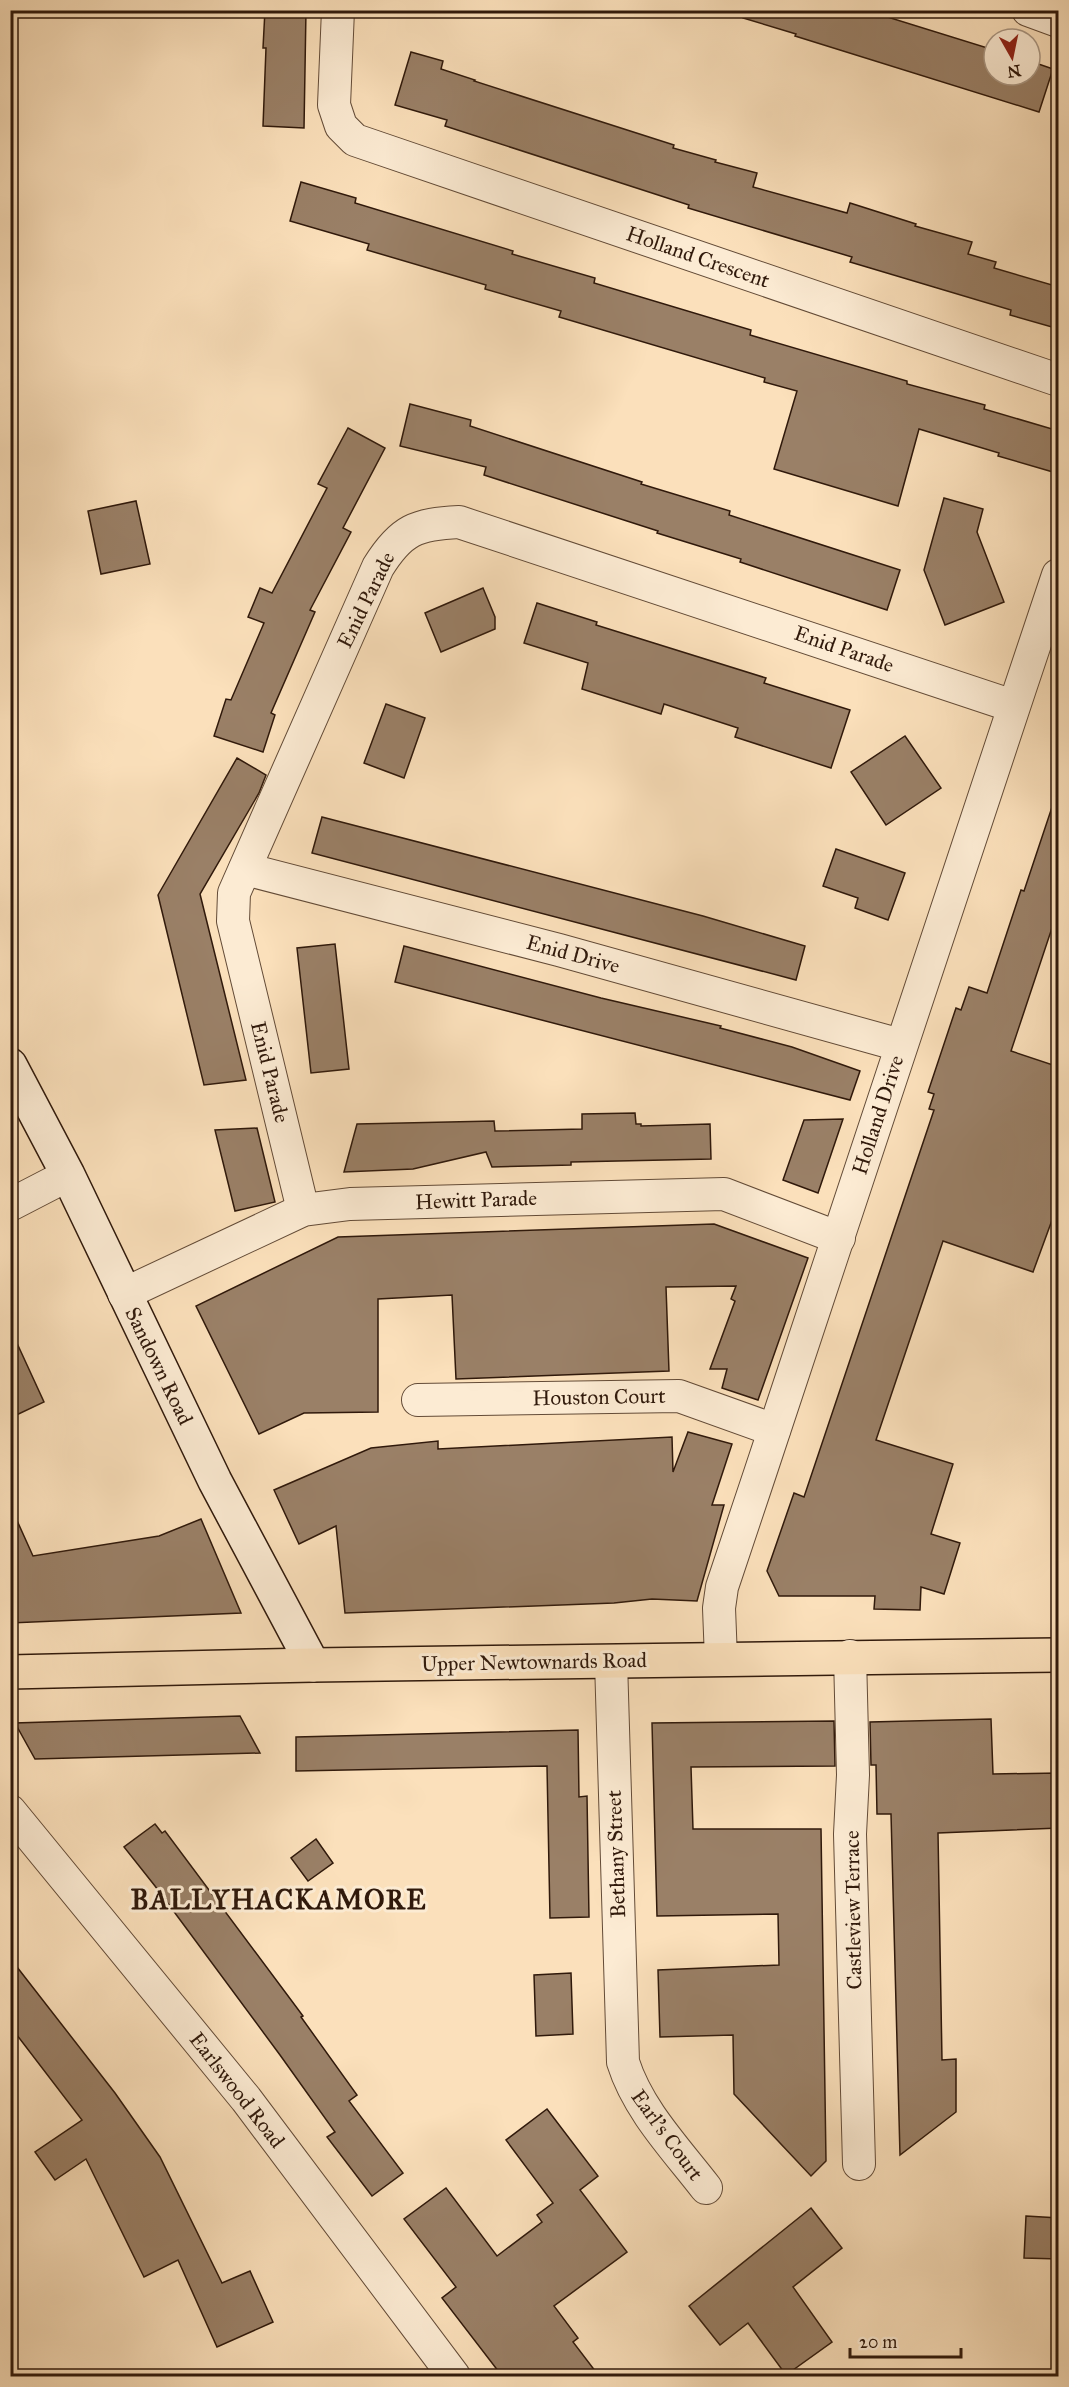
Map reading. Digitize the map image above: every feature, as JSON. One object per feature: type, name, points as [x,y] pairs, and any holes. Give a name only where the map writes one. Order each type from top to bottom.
[{"type":"main road","name":"Upper Newtownards Road","points":[[10,1672],[850,1656],[1059,1655]]},
{"type":"street","name":"Holland Crescent","points":[[338,10],[334,105],[341,126],[355,140],[1059,380]]},
{"type":"street","points":[[1028,10],[1059,21]]},
{"type":"street","name":"Enid Parade","points":[[303,1210],[233,921],[234,893],[378,567],[392,544],[411,530],[435,523],[459,522],[1013,706]]},
{"type":"street","name":"Holland Drive","points":[[721,1659],[719,1608],[722,1587],[900,1045],[1059,575]]},
{"type":"street","name":"Enid Drive","points":[[245,868],[559,950],[900,1045]]},
{"type":"street","name":"Sandown Road","points":[[10,1065],[68,1175],[215,1481],[313,1665]]},
{"type":"street","points":[[10,1205],[68,1175]]},
{"type":"street","name":"Hewitt Parade","points":[[124,1294],[303,1210],[350,1204],[724,1194],[838,1238]]},
{"type":"street","name":"Houston Court","points":[[418,1400],[679,1396],[774,1430]]},
{"type":"street","name":"Castleview Terrace","points":[[850,1656],[853,1775],[850,1834],[860,2164]]},
{"type":"street","name":"Bethany Street","points":[[610,1661],[621,2047]]},
{"type":"street","name":"Earlswood Road","points":[[10,1810],[246,2099],[454,2376]]},
{"type":"street","name":"Earl's Court","points":[[621,2047],[622,2062],[629,2082],[642,2105],[706,2188]]},
{"type":"building","points":[[265,10],[306,10],[304,128],[263,126]]},
{"type":"building","points":[[744,10],[865,10],[982,46],[982,87],[1042,87],[1042,65],[1053,69],[1039,112],[743,18]]},
{"type":"building","points":[[411,52],[443,61],[441,69],[474,81],[674,145],[673,148],[716,160],[715,162],[757,173],[753,187],[847,213],[850,203],[916,224],[915,226],[972,242],[968,254],[996,262],[994,268],[1059,287],[1059,329],[1010,315],[1011,310],[850,262],[852,257],[688,208],[689,205],[445,126],[447,120],[395,105]]},
{"type":"building","points":[[301,182],[356,198],[355,203],[513,251],[512,254],[595,278],[594,283],[751,330],[750,335],[907,381],[907,384],[985,405],[984,409],[1059,431],[1059,452],[1053,472],[919,429],[898,506],[774,469],[797,391],[764,382],[765,378],[559,317],[561,311],[485,289],[486,285],[367,250],[369,244],[290,221]]},
{"type":"building","points":[[410,404],[471,420],[470,426],[642,482],[641,484],[730,511],[729,515],[900,570],[887,610],[740,562],[741,559],[657,533],[658,531],[484,475],[486,467],[400,446]]},
{"type":"building","points":[[348,428],[385,448],[343,528],[351,532],[310,610],[315,612],[271,713],[275,715],[263,752],[214,736],[226,699],[231,700],[264,623],[248,617],[260,588],[272,593],[327,488],[318,484]]},
{"type":"building","points":[[944,498],[983,509],[977,532],[1004,602],[945,625],[924,570]]},
{"type":"building","points":[[136,501],[150,564],[101,574],[88,511]]},
{"type":"building","points":[[483,588],[495,617],[495,629],[441,652],[425,613]]},
{"type":"building","points":[[537,603],[597,622],[596,625],[766,678],[764,683],[850,710],[831,768],[735,737],[738,728],[664,704],[661,714],[582,689],[588,663],[524,643]]},
{"type":"building","points":[[386,704],[425,718],[404,778],[364,763]]},
{"type":"building","points":[[905,736],[941,788],[886,825],[851,772]]},
{"type":"building","points":[[237,758],[266,775],[259,793],[200,894],[246,1080],[204,1085],[158,895]]},
{"type":"building","points":[[1053,804],[1059,805],[1059,907],[1011,1051],[1059,1067],[1059,1201],[1033,1272],[943,1241],[876,1440],[953,1464],[931,1534],[960,1543],[944,1594],[921,1587],[920,1610],[874,1609],[875,1596],[779,1596],[767,1571],[794,1493],[804,1497],[934,1110],[929,1109],[934,1094],[928,1092],[956,1008],[961,1010],[969,987],[987,993],[1021,890],[1024,891]]},
{"type":"building","points":[[322,817],[703,916],[805,946],[796,980],[312,853]]},
{"type":"building","points":[[836,849],[905,873],[888,920],[855,908],[858,898],[823,886]]},
{"type":"building","points":[[335,944],[349,1069],[311,1073],[297,948]]},
{"type":"building","points":[[404,946],[601,998],[721,1026],[720,1028],[792,1047],[860,1071],[850,1100],[395,982]]},
{"type":"building","points":[[635,1113],[636,1124],[641,1124],[641,1126],[710,1124],[711,1159],[571,1162],[571,1165],[492,1167],[486,1152],[413,1169],[344,1172],[357,1124],[494,1121],[495,1131],[582,1129],[582,1114]]},
{"type":"building","points":[[843,1119],[818,1193],[783,1180],[804,1120]]},
{"type":"building","points":[[257,1128],[275,1202],[235,1211],[215,1130]]},
{"type":"building","points":[[714,1224],[808,1258],[758,1400],[722,1388],[727,1369],[710,1369],[735,1301],[731,1299],[736,1286],[666,1287],[669,1371],[456,1379],[452,1295],[378,1299],[378,1412],[304,1413],[259,1434],[196,1306],[338,1237]]},
{"type":"building","points":[[10,1328],[44,1402],[10,1418]]},
{"type":"building","points":[[688,1432],[732,1444],[712,1505],[724,1505],[697,1601],[652,1599],[614,1603],[345,1613],[336,1526],[299,1544],[274,1490],[371,1448],[438,1441],[438,1449],[672,1437],[673,1472]]},
{"type":"building","points":[[10,1505],[33,1556],[159,1536],[201,1519],[241,1613],[10,1623]]},
{"type":"building","points":[[240,1716],[260,1753],[35,1759],[15,1723]]},
{"type":"building","points":[[991,1719],[993,1774],[1059,1773],[1059,1828],[938,1833],[942,2060],[956,2059],[956,2112],[900,2155],[891,1814],[877,1814],[876,1765],[871,1765],[870,1722]]},
{"type":"building","points":[[834,1721],[835,1766],[691,1767],[693,1829],[821,1829],[826,2161],[811,2176],[734,2094],[733,2035],[660,2037],[658,1970],[779,1965],[778,1914],[657,1916],[652,1723]]},
{"type":"building","points":[[578,1730],[579,1797],[587,1796],[589,1917],[550,1918],[547,1766],[296,1771],[296,1737]]},
{"type":"building","points":[[155,1824],[162,1833],[165,1831],[303,2016],[301,2017],[357,2095],[349,2101],[403,2173],[372,2196],[327,2137],[335,2132],[124,1847]]},
{"type":"building","points":[[316,1839],[333,1863],[308,1881],[291,1858]]},
{"type":"building","points":[[10,1958],[115,2093],[160,2157],[222,2283],[250,2271],[273,2322],[217,2347],[178,2260],[144,2277],[86,2159],[55,2180],[35,2152],[82,2120],[10,2026]]},
{"type":"building","points":[[571,1973],[573,2034],[536,2036],[534,1975]]},
{"type":"building","points":[[547,2109],[598,2176],[580,2190],[627,2252],[554,2306],[578,2338],[573,2342],[599,2376],[502,2376],[442,2298],[456,2287],[404,2219],[446,2188],[497,2256],[542,2222],[537,2215],[553,2203],[506,2140]]},
{"type":"building","points":[[811,2208],[842,2248],[793,2287],[832,2342],[786,2375],[748,2323],[720,2345],[689,2306]]},
{"type":"building","points":[[1026,2216],[1059,2218],[1059,2259],[1024,2258]]},
{"type":"district","name":"BALLYHACKAMORE","points":[[279,1900]]}]
